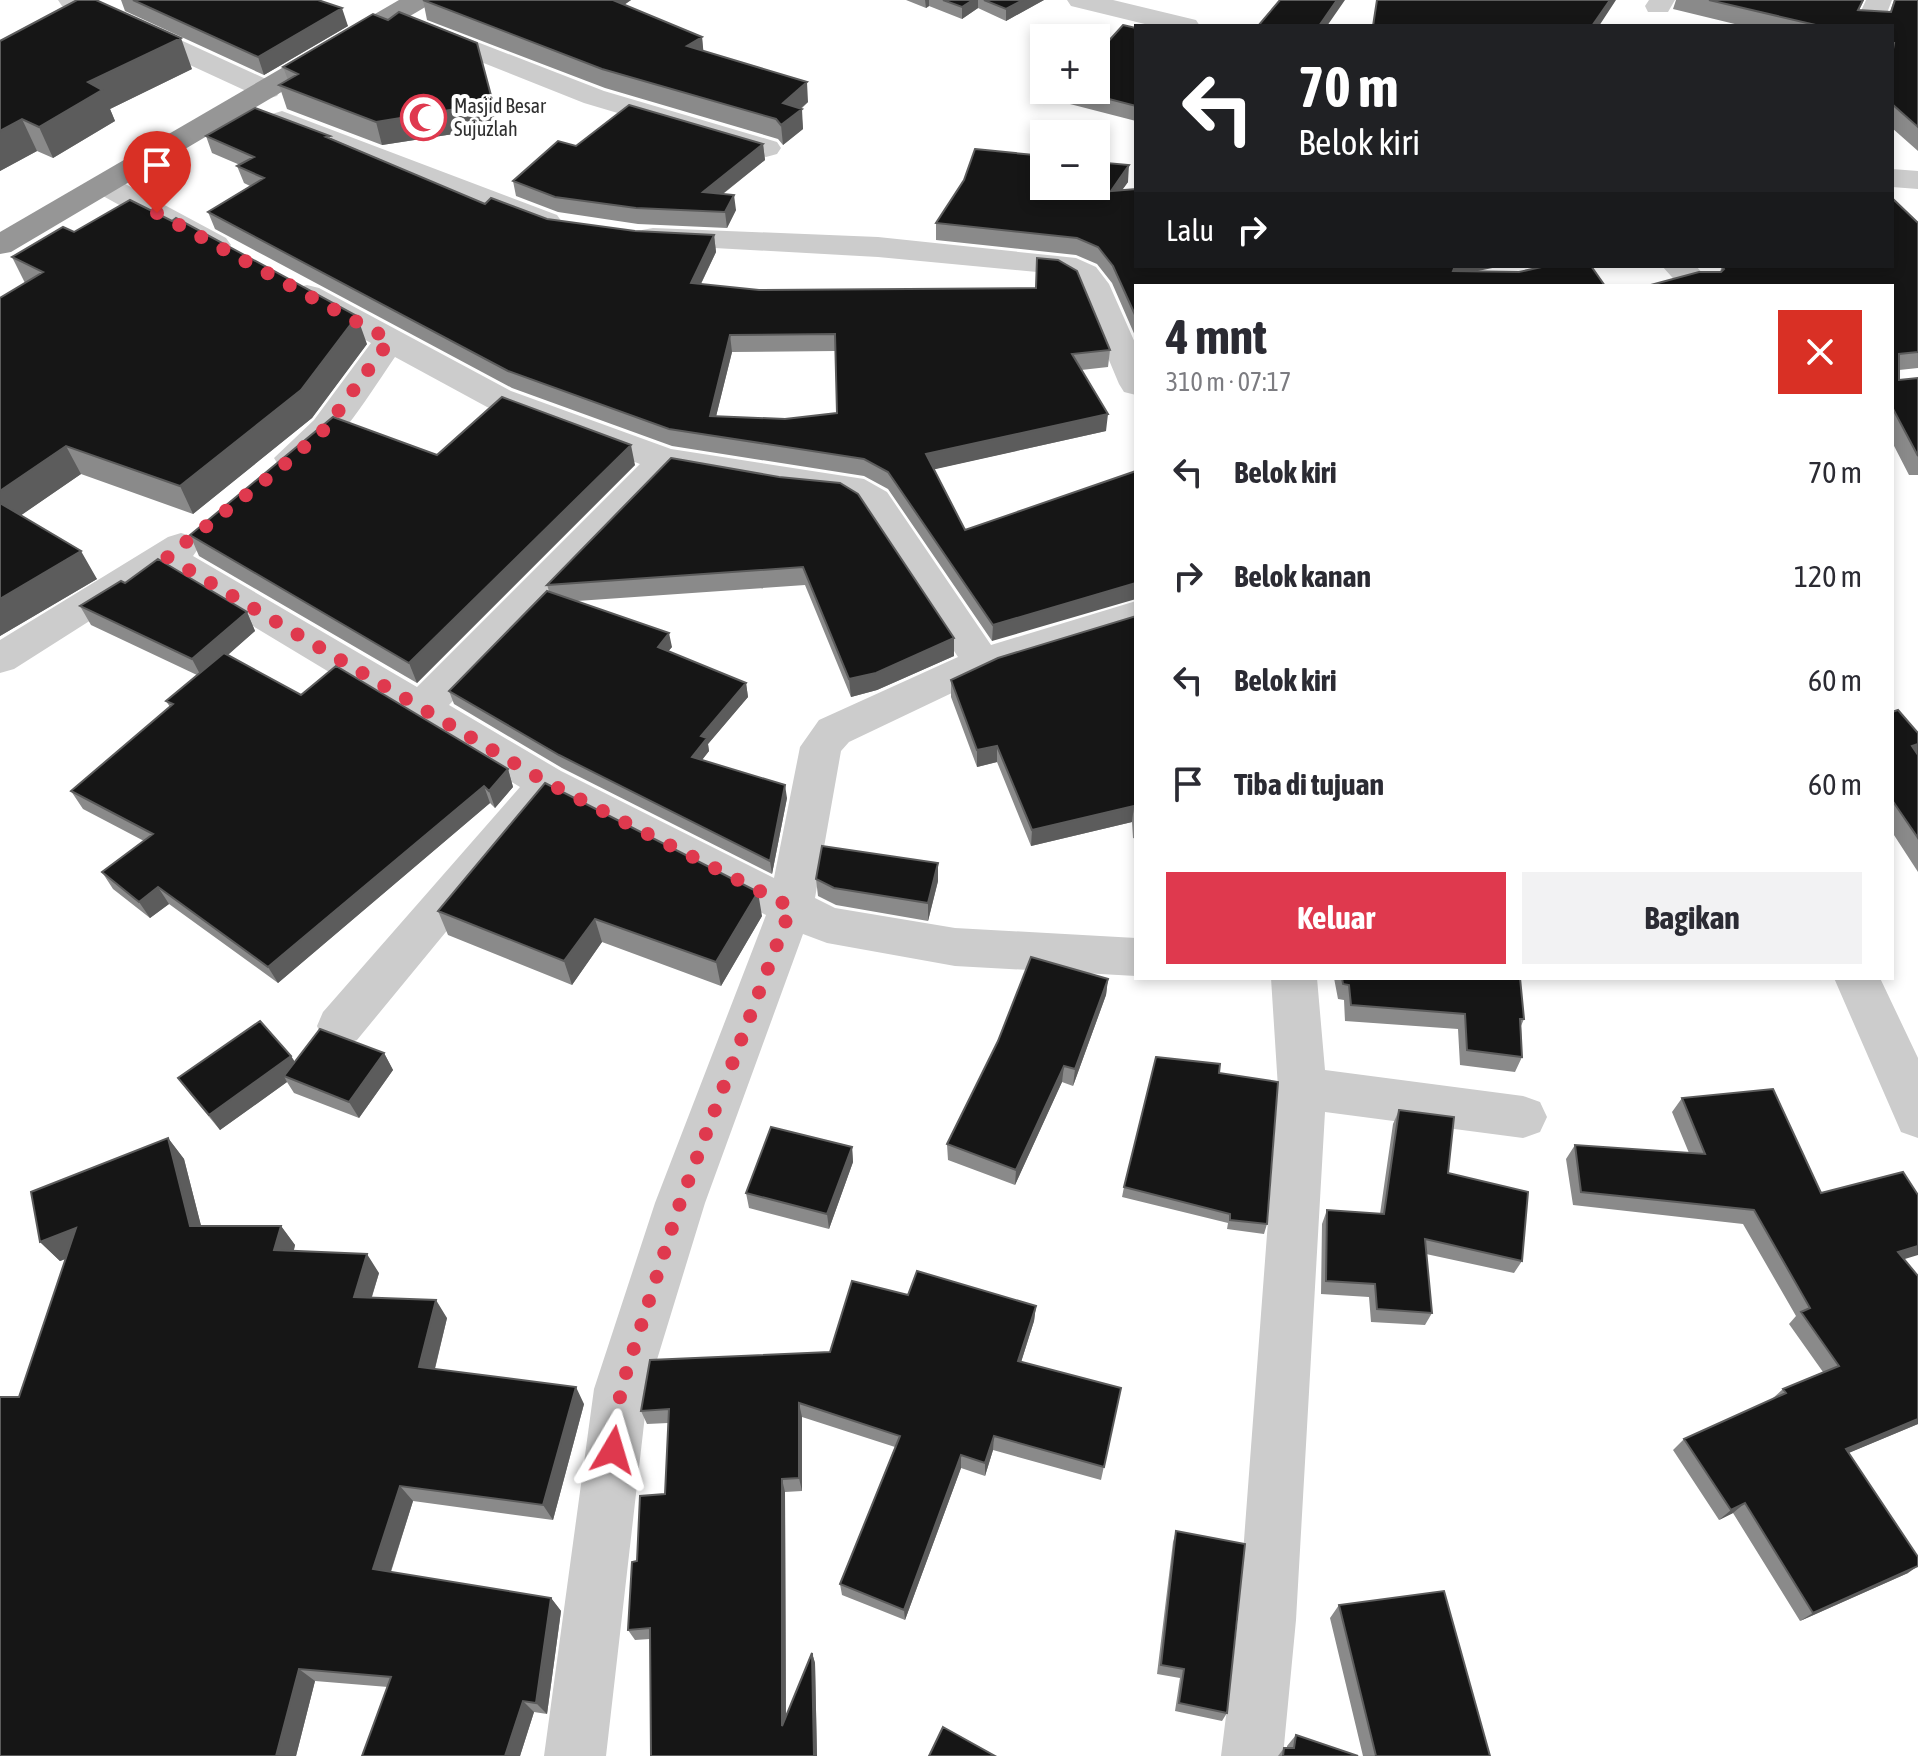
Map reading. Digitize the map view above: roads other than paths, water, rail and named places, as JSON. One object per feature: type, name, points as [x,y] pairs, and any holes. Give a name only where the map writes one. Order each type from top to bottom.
[{"type":"highway","points":[[0,245],[418,0]]},
{"type":"street","points":[[71,0],[254,97],[518,212],[551,224],[575,227]]},
{"type":"street","points":[[1080,0],[1178,24]]},
{"type":"street","points":[[1869,24],[1879,0]]},
{"type":"street","points":[[391,17],[594,97],[766,148]]},
{"type":"street","points":[[1894,193],[1918,180]]},
{"type":"street","points":[[105,185],[240,259]]},
{"type":"street","points":[[626,234],[878,247],[1065,265],[1085,274],[1093,284],[1132,364]]},
{"type":"street","points":[[1680,268],[1696,284]]},
{"type":"street","points":[[281,281],[499,399],[665,460],[862,491],[874,501],[982,662]]},
{"type":"street","points":[[266,480],[326,428],[390,340]]},
{"type":"street","points":[[422,707],[665,460]]},
{"type":"street","points":[[0,659],[167,557],[204,528]]},
{"type":"street","points":[[167,557],[546,782],[827,925],[891,938],[992,950],[1134,957]]},
{"type":"street","points":[[575,1756],[621,1389],[680,1203],[791,907],[821,747],[834,731],[982,662],[1134,616]]},
{"type":"street","points":[[340,1026],[546,782]]},
{"type":"street","points":[[1252,1756],[1268,1604],[1302,1088],[1294,980]]},
{"type":"street","points":[[1858,980],[1890,1047],[1918,1117]]},
{"type":"street","points":[[1302,1088],[1523,1117]]},
{"type":"place","name":"Masjid Besar Sujuzlah","points":[[423,118]]}]
